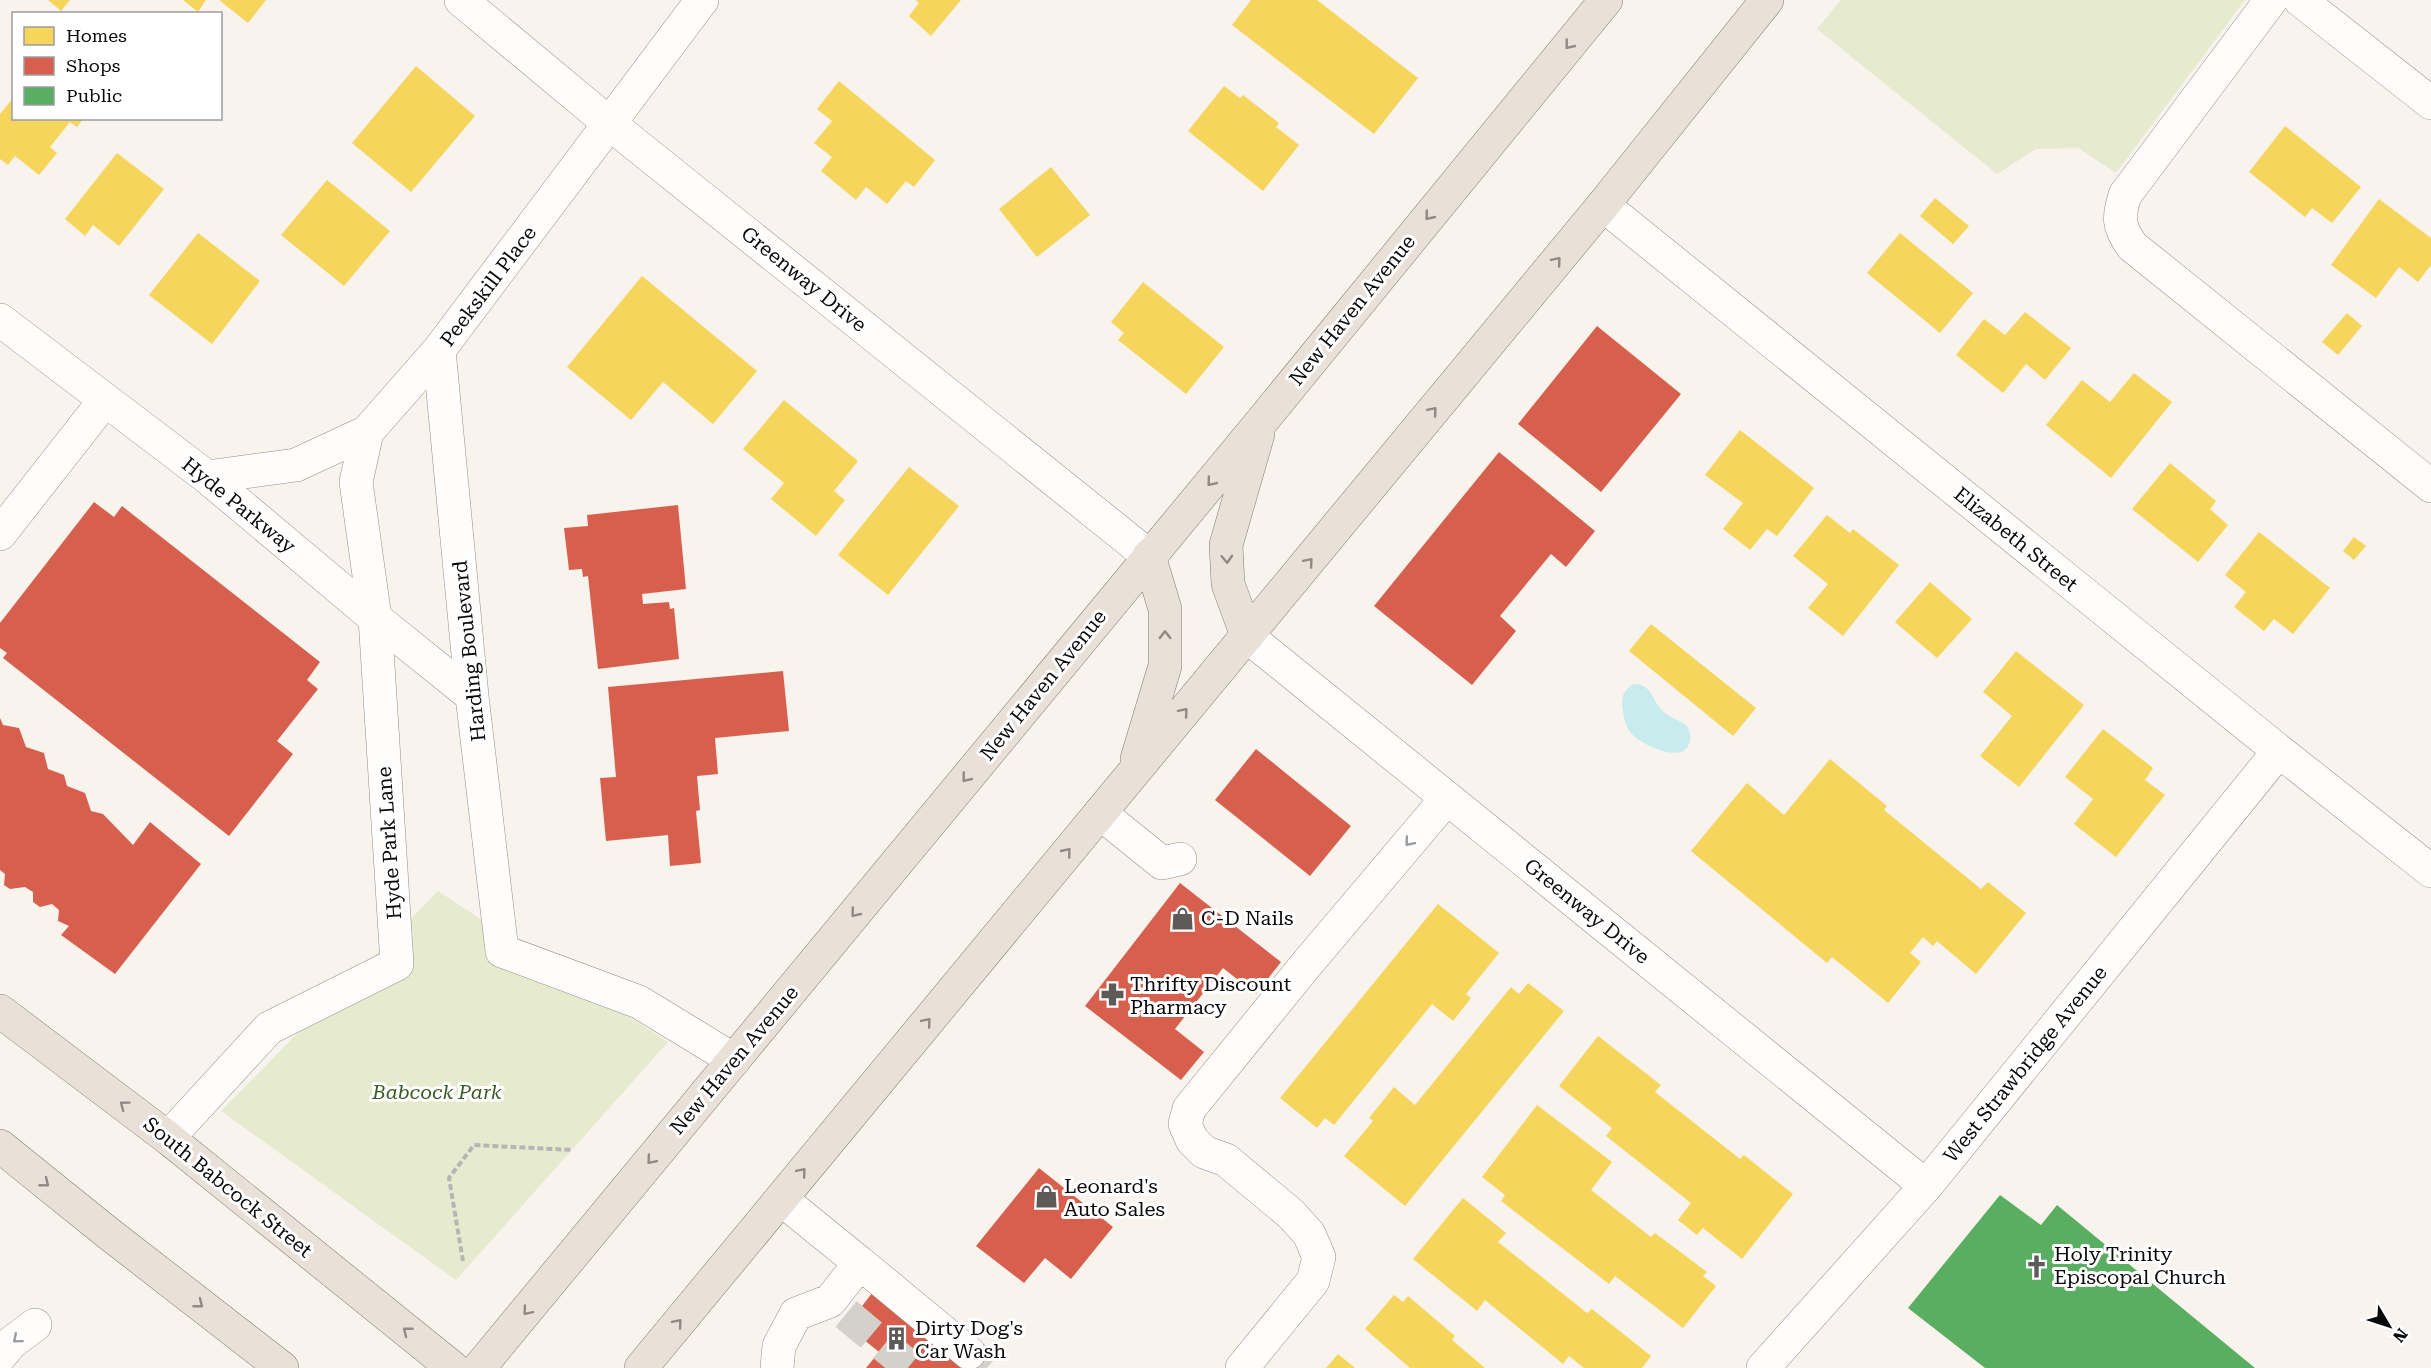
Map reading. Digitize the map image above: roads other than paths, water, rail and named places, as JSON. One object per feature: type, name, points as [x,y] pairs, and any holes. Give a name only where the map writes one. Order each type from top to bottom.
[{"type":"main road","name":"New Haven Avenue","points":[[479,1368],[1262,421],[1606,0]]},
{"type":"main road","points":[[641,1368],[1603,205],[1767,0]]},
{"type":"main road","points":[[1247,636],[1228,584],[1226,545],[1262,421]]},
{"type":"main road","points":[[1133,773],[1165,666],[1165,609],[1149,556]]},
{"type":"main road","name":"South Babcock Street","points":[[0,1011],[168,1138],[453,1368]]},
{"type":"main road","points":[[0,1146],[282,1368]]},
{"type":"street","name":"Greenway Drive","points":[[461,0],[610,124],[1149,556]]},
{"type":"street","name":"Peekskill Place","points":[[207,477],[296,465],[367,432],[439,350],[702,0]]},
{"type":"street","points":[[2271,0],[2125,195],[2119,214],[2122,232],[2132,246],[2431,486]]},
{"type":"street","points":[[2300,0],[2431,103]]},
{"type":"street","name":"Elizabeth Street","points":[[1603,205],[2431,871]]},
{"type":"street","name":"Hyde Parkway","points":[[2,327],[105,400],[207,477],[472,696]]},
{"type":"street","name":"Harding Boulevard","points":[[439,350],[472,696],[502,951],[639,1002],[734,1060]]},
{"type":"street","points":[[0,534],[105,400]]},
{"type":"street","name":"Hyde Park Lane","points":[[168,1138],[269,1028],[397,964],[375,618],[356,482],[367,432]]},
{"type":"street","name":"Greenway Drive","points":[[1247,636],[1926,1186]]},
{"type":"street","name":"West Strawbridge Avenue","points":[[1763,1368],[1926,1186],[2279,751]]},
{"type":"street","points":[[1242,1368],[1313,1281],[1319,1257],[1309,1234],[1291,1214],[1226,1160],[1204,1152],[1191,1140],[1185,1124],[1189,1109],[1305,966],[1447,798]]},
{"type":"street","points":[[1100,813],[1162,863],[1180,859]]},
{"type":"street","points":[[781,1199],[969,1353]]},
{"type":"street","points":[[777,1368],[779,1346],[796,1314],[838,1308],[860,1263]]},
{"type":"street","points":[[0,1356],[11,1343],[35,1324]]},
{"type":"water","points":[[1633,684],[1649,690],[1660,709],[1688,728],[1690,742],[1683,751],[1677,753],[1660,750],[1642,742],[1631,733],[1625,720],[1622,702],[1624,693]]},
{"type":"tunnel","points":[[846,1314],[911,1368]]},
{"type":"tunnel","points":[[969,1353],[987,1368]]},
{"type":"place","name":"C-D Nails","points":[[1183,918]]},
{"type":"place","name":"Thrifty Discount Pharmacy","points":[[1112,995]]},
{"type":"place","name":"Leonard's Auto Sales","points":[[1046,1197]]},
{"type":"place","name":"Holy Trinity Episcopal Church","points":[[2036,1266]]},
{"type":"place","name":"Dirty Dog's Car Wash","points":[[897,1339]]},
{"type":"park label","name":"Babcock Park","points":[[437,1092]]}]
